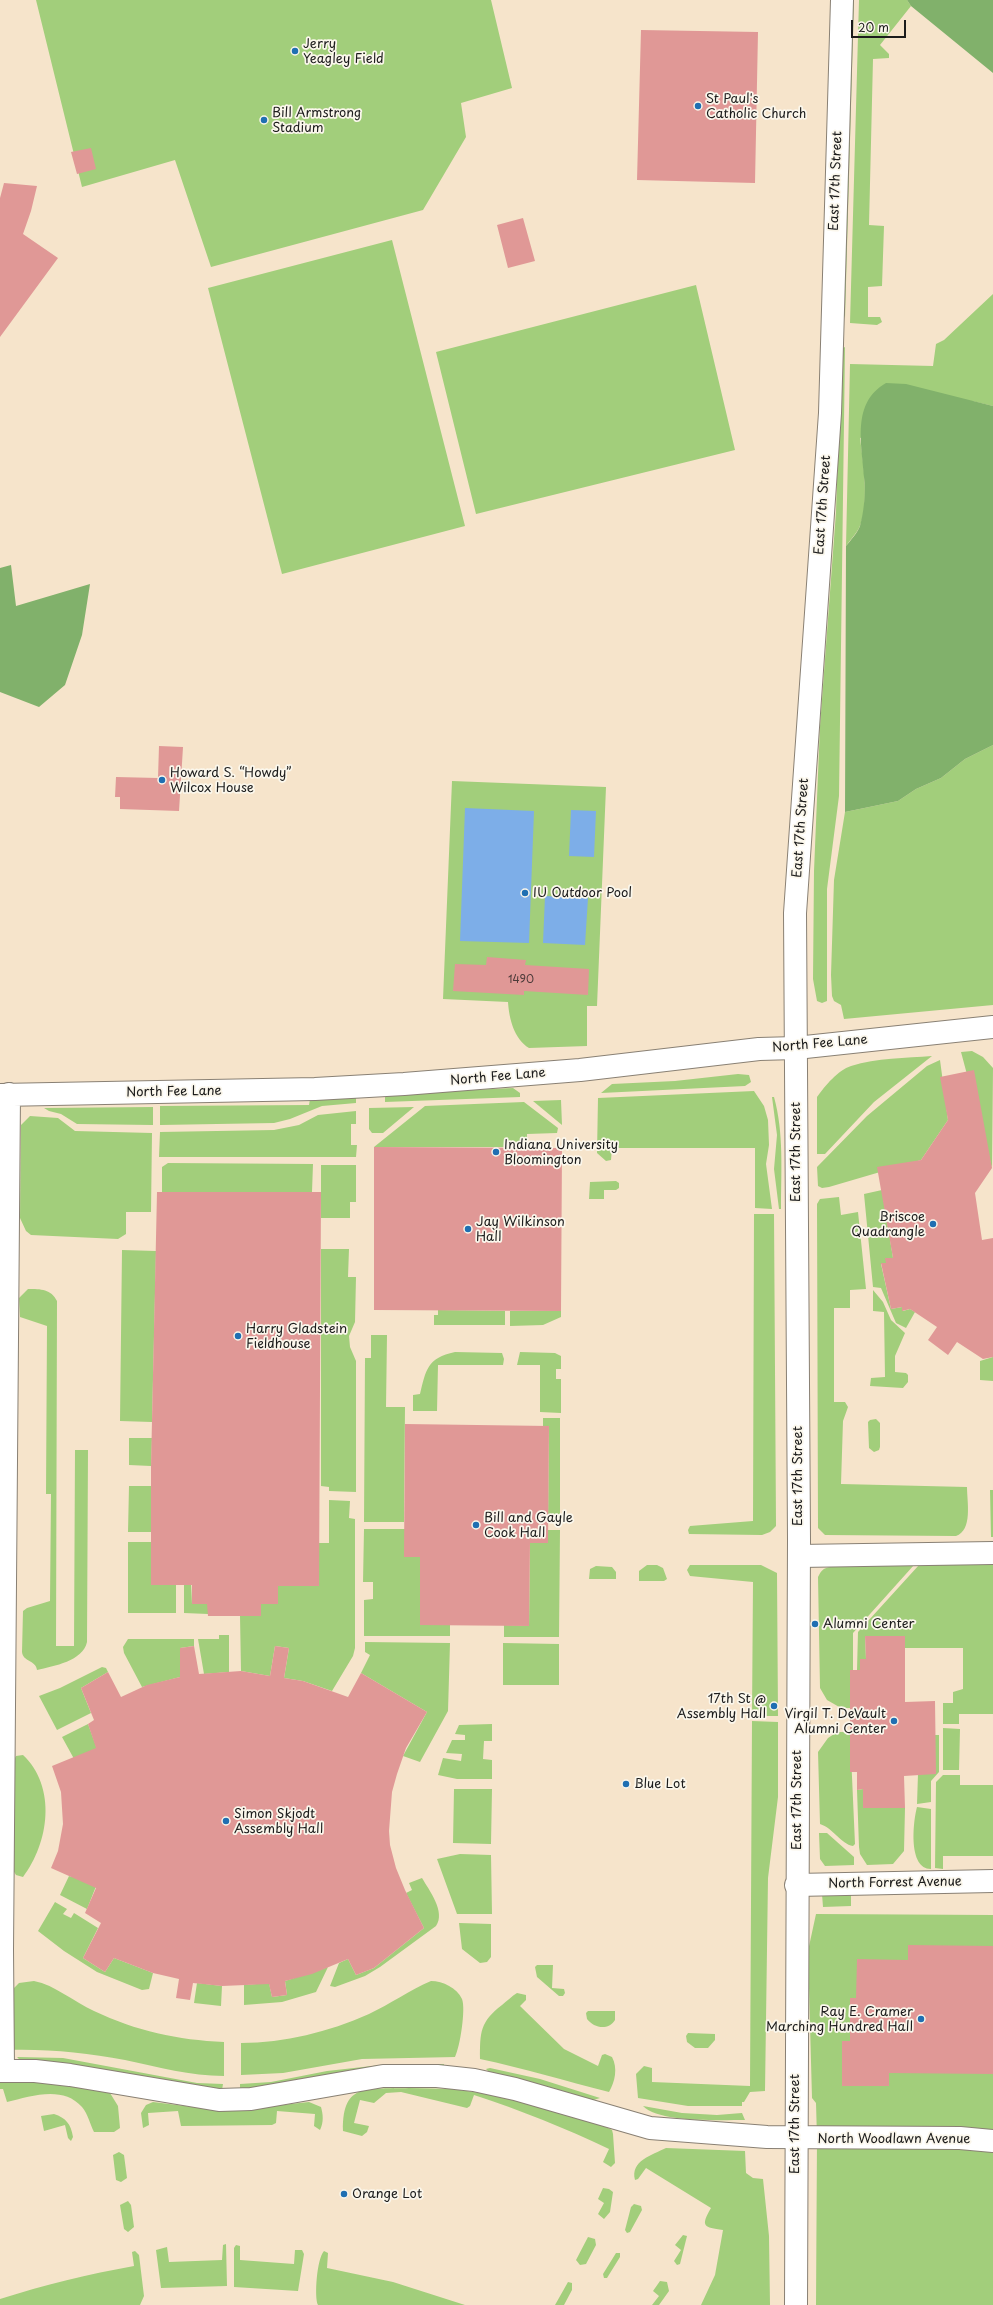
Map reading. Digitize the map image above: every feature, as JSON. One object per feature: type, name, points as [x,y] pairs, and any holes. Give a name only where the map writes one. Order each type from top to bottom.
[{"type":"main road","name":"East 17th Street","points":[[796,2305],[796,1885],[799,1556],[795,913],[830,413],[842,0]]},
{"type":"main road","name":"North Fee Lane","points":[[5,1094],[315,1089],[404,1084],[580,1070],[759,1049],[796,1048],[993,1027]]},
{"type":"main road","points":[[2,2070],[5,1094]]},
{"type":"main road","points":[[799,1556],[993,1553]]},
{"type":"main road","name":"North Forrest Avenue","points":[[796,1885],[993,1881]]},
{"type":"main road","name":"North Woodlawn Avenue","points":[[2,2070],[70,2075],[219,2100],[252,2099],[383,2076],[437,2076],[474,2080],[515,2089],[650,2128],[795,2138],[960,2138],[993,2141]]},
{"type":"green space","name":"Bill Armstrong Stadium","points":[[36,0],[491,0],[512,88],[461,103],[466,137],[423,210],[211,267],[175,160],[82,187]]},
{"type":"green space","points":[[850,0],[854,0],[845,318],[842,309]]},
{"type":"green space","points":[[859,0],[907,0],[911,6],[880,45],[889,54],[889,58],[873,59],[869,225],[884,226],[882,286],[868,287],[868,317],[880,317],[882,322],[877,325],[850,323]]},
{"type":"green space","points":[[907,0],[993,0],[993,73],[911,6]]},
{"type":"green space","points":[[392,240],[465,526],[282,574],[208,288]]},
{"type":"green space","points":[[696,285],[735,450],[476,514],[436,352]]},
{"type":"green space","points":[[993,294],[993,406],[972,401],[860,438],[865,484],[864,508],[859,528],[846,546],[850,364],[933,366],[936,344],[944,340]]},
{"type":"green space","points":[[845,347],[839,796],[827,889],[827,1001],[822,1003],[817,1001],[813,979],[814,871],[820,726],[836,512],[841,349]]},
{"type":"green space","points":[[886,383],[906,384],[993,406],[993,745],[965,759],[941,778],[916,789],[898,801],[845,812],[846,546],[859,528],[864,508],[865,483],[861,438],[863,413],[868,401],[875,391]]},
{"type":"green space","points":[[11,565],[16,606],[90,584],[82,635],[65,685],[39,707],[0,692],[0,568]]},
{"type":"green space","points":[[993,745],[993,1005],[844,1019],[841,1005],[834,1001],[832,996],[831,975],[834,880],[845,812],[898,801],[916,789],[941,778],[965,759]]},
{"type":"green space","name":"IU Outdoor Pool","points":[[452,781],[606,787],[597,1006],[587,1006],[587,1046],[529,1048],[516,1034],[513,1028],[508,1002],[443,999]]},
{"type":"green space","points":[[972,1051],[983,1057],[993,1068],[992,1168],[961,1052]]},
{"type":"green space","points":[[932,1056],[874,1102],[825,1154],[817,1154],[817,1097],[828,1083],[841,1071],[851,1066],[871,1061]]},
{"type":"green space","points":[[940,1060],[948,1120],[921,1160],[829,1187],[822,1188],[818,1186],[817,1167],[867,1116],[927,1066]]},
{"type":"green space","points":[[738,1074],[749,1075],[751,1082],[745,1086],[601,1093],[612,1084],[675,1081]]},
{"type":"green space","points":[[513,1088],[520,1093],[520,1097],[385,1102],[385,1094]]},
{"type":"green space","points":[[754,1091],[764,1106],[768,1120],[769,1145],[766,1164],[772,1209],[755,1208],[755,1148],[612,1148],[611,1160],[606,1161],[597,1153],[598,1098]]},
{"type":"green space","points":[[356,1096],[356,1103],[322,1106],[290,1119],[274,1123],[160,1125],[160,1106],[309,1105],[310,1099]]},
{"type":"green space","points":[[772,1097],[774,1097],[781,1138],[781,1209],[779,1209],[774,1169],[777,1135]]},
{"type":"green space","points":[[561,1100],[562,1125],[533,1101]]},
{"type":"green space","points":[[524,1102],[558,1128],[557,1133],[527,1134],[527,1147],[374,1147],[425,1106]]},
{"type":"green space","points":[[153,1107],[153,1125],[77,1124],[61,1114],[44,1108]]},
{"type":"green space","points":[[414,1107],[383,1133],[372,1133],[369,1129],[369,1108]]},
{"type":"green space","points":[[356,1111],[356,1124],[351,1124],[351,1145],[357,1145],[356,1157],[159,1157],[160,1132],[274,1130],[299,1125],[318,1115]]},
{"type":"green space","points":[[30,1116],[58,1118],[75,1131],[152,1133],[151,1212],[126,1212],[126,1234],[118,1239],[31,1235],[26,1231],[20,1218],[21,1125]]},
{"type":"green space","points":[[168,1163],[313,1164],[312,1192],[162,1192],[162,1167]]},
{"type":"green space","points":[[321,1165],[356,1165],[356,1202],[350,1202],[350,1218],[321,1218]]},
{"type":"green space","points":[[616,1181],[619,1183],[619,1188],[616,1190],[604,1190],[604,1199],[589,1199],[590,1182]]},
{"type":"green space","points":[[882,1190],[893,1258],[886,1258],[886,1263],[881,1264],[891,1309],[902,1307],[903,1311],[910,1309],[915,1312],[906,1328],[896,1323],[881,1288],[873,1287],[864,1194]]},
{"type":"green space","points":[[839,1197],[841,1215],[858,1212],[866,1289],[850,1290],[850,1308],[834,1308],[834,1402],[845,1402],[848,1407],[843,1421],[841,1484],[967,1487],[967,1522],[965,1528],[956,1536],[825,1535],[818,1528],[817,1204],[820,1199]]},
{"type":"green space","points":[[754,1214],[774,1214],[776,1526],[770,1532],[762,1535],[689,1534],[688,1530],[690,1526],[753,1521]]},
{"type":"green space","points":[[321,1249],[349,1249],[348,1277],[356,1277],[355,1322],[349,1336],[350,1347],[356,1361],[356,1492],[329,1491],[329,1487],[321,1486]]},
{"type":"green space","points":[[122,1250],[156,1251],[152,1422],[120,1421]]},
{"type":"green space","points":[[28,1289],[45,1290],[52,1294],[57,1301],[56,1646],[74,1646],[75,1450],[88,1450],[87,1642],[80,1654],[67,1662],[37,1670],[34,1664],[25,1658],[22,1652],[23,1611],[27,1608],[50,1601],[51,1494],[46,1494],[47,1326],[20,1317],[19,1298]]},
{"type":"green space","points":[[873,1290],[883,1302],[891,1320],[905,1333],[895,1356],[895,1372],[906,1373],[908,1375],[908,1382],[903,1388],[870,1386],[871,1378],[885,1377],[884,1312],[873,1311]]},
{"type":"green space","points":[[438,1310],[505,1311],[505,1325],[434,1325],[434,1315],[438,1315]]},
{"type":"green space","points":[[510,1311],[561,1311],[561,1317],[543,1325],[510,1326]]},
{"type":"green space","points":[[371,1335],[387,1335],[386,1407],[405,1407],[404,1522],[364,1522],[365,1358],[371,1358]]},
{"type":"green space","points":[[455,1352],[502,1353],[504,1359],[503,1365],[438,1365],[437,1411],[413,1411],[413,1395],[420,1394],[429,1366],[439,1358]]},
{"type":"green space","points":[[520,1352],[555,1353],[561,1356],[561,1369],[556,1369],[556,1379],[561,1379],[561,1413],[540,1412],[540,1365],[517,1365]]},
{"type":"green space","points":[[993,1357],[993,1381],[980,1380],[980,1361]]},
{"type":"green space","points":[[543,1418],[560,1418],[560,1523],[548,1523],[549,1426],[543,1426]]},
{"type":"green space","points":[[876,1419],[880,1423],[880,1447],[879,1450],[874,1452],[869,1448],[868,1422]]},
{"type":"green space","points":[[129,1438],[152,1438],[151,1466],[129,1465]]},
{"type":"green space","points":[[129,1486],[151,1486],[151,1532],[128,1532]]},
{"type":"green space","points":[[990,1490],[993,1490],[993,1537],[991,1537]]},
{"type":"green space","points":[[329,1500],[350,1501],[349,1518],[355,1519],[355,1648],[353,1656],[332,1691],[303,1681],[284,1678],[289,1648],[275,1646],[270,1676],[241,1671],[240,1616],[261,1616],[261,1604],[278,1604],[278,1583],[299,1539],[299,1586],[319,1586],[319,1543],[329,1543]]},
{"type":"green space","points":[[364,1529],[405,1529],[420,1557],[420,1625],[450,1625],[450,1636],[364,1636],[364,1600],[373,1599],[373,1582],[363,1582]]},
{"type":"green space","points":[[548,1530],[560,1530],[559,1637],[504,1637],[504,1625],[529,1626],[530,1543],[548,1543]]},
{"type":"green space","points":[[176,1538],[176,1613],[128,1613],[128,1542],[151,1542],[151,1584],[170,1585]]},
{"type":"green space","points":[[184,1538],[191,1582],[192,1604],[208,1604],[208,1614],[184,1613]]},
{"type":"green space","points":[[993,1563],[993,1714],[959,1714],[959,1724],[943,1724],[943,1703],[953,1703],[953,1692],[963,1689],[963,1648],[905,1648],[905,1636],[865,1636],[866,1659],[860,1659],[860,1670],[857,1670],[858,1632],[919,1565]]},
{"type":"green space","points":[[647,1565],[657,1565],[663,1568],[667,1579],[664,1581],[639,1581],[639,1571]]},
{"type":"green space","points":[[690,1565],[761,1565],[777,1573],[778,1716],[752,1716],[753,1582],[690,1576],[687,1570]]},
{"type":"green space","points":[[914,1565],[853,1633],[853,1670],[850,1670],[850,1708],[841,1708],[827,1700],[820,1688],[818,1577],[820,1573],[828,1567]]},
{"type":"green space","points":[[596,1566],[612,1567],[616,1572],[616,1579],[589,1579],[590,1569]]},
{"type":"green space","points":[[219,1635],[229,1635],[229,1672],[204,1674],[198,1639],[219,1639]]},
{"type":"green space","points":[[128,1639],[194,1639],[194,1646],[180,1648],[180,1677],[142,1687],[124,1653],[123,1647]]},
{"type":"green space","points":[[365,1642],[450,1643],[448,1711],[420,1762],[403,1756],[427,1712],[361,1673],[370,1655],[365,1652]]},
{"type":"green space","points":[[503,1643],[559,1644],[559,1685],[503,1685]]},
{"type":"green space","points":[[102,1667],[106,1668],[108,1672],[81,1688],[91,1713],[57,1730],[39,1696],[60,1688]]},
{"type":"green space","points":[[752,1721],[778,1722],[778,1797],[768,1878],[765,2091],[750,2092],[744,2102],[742,2102],[742,2106],[688,2106],[638,2098],[636,2074],[644,2066],[652,2068],[652,2082],[750,2086]]},
{"type":"green space","points":[[88,1724],[108,1779],[83,1785],[73,1757],[62,1737]]},
{"type":"green space","points":[[492,1724],[492,1741],[484,1741],[483,1759],[492,1760],[492,1779],[457,1779],[438,1775],[443,1758],[461,1761],[462,1754],[446,1753],[452,1740],[465,1740],[465,1735],[455,1734],[459,1725]]},
{"type":"green space","points":[[943,1728],[960,1729],[959,1770],[943,1770]]},
{"type":"green space","points":[[837,1732],[850,1732],[855,1844],[853,1846],[849,1845],[825,1826],[820,1824],[818,1752],[828,1738]]},
{"type":"green space","points":[[935,1735],[939,1735],[939,1772],[931,1781],[931,1802],[917,1804],[918,1774]]},
{"type":"green space","points":[[23,1755],[34,1768],[41,1783],[45,1799],[46,1815],[39,1848],[23,1877],[16,1875],[13,1870],[14,1760],[16,1756]]},
{"type":"green space","points":[[943,1775],[960,1775],[960,1785],[993,1785],[993,1856],[943,1856],[943,1869],[935,1868],[936,1782]]},
{"type":"green space","points":[[454,1789],[492,1789],[491,1844],[453,1843]]},
{"type":"green space","points":[[863,1789],[905,1808],[904,1851],[893,1864],[867,1865],[860,1854],[857,1790]]},
{"type":"green space","points":[[917,1807],[931,1809],[931,1869],[924,1867],[915,1853],[914,1823]]},
{"type":"green space","points":[[819,1833],[827,1833],[854,1857],[854,1865],[825,1866],[820,1859]]},
{"type":"green space","points":[[460,1854],[491,1855],[492,1914],[457,1914],[437,1859]]},
{"type":"green space","points":[[108,1856],[87,1909],[60,1895],[69,1876],[72,1877]]},
{"type":"green space","points":[[422,1878],[438,1908],[439,1920],[436,1926],[380,1967],[365,1976],[335,1987],[330,1986],[339,1963],[348,1959],[356,1975],[374,1968],[424,1928],[406,1893],[412,1890],[409,1883]]},
{"type":"green space","points":[[851,1892],[851,1906],[823,1907],[822,1894]]},
{"type":"green space","points":[[55,1902],[67,1909],[63,1914],[71,1918],[74,1913],[98,1928],[83,1958],[105,1972],[114,1958],[153,1973],[149,1989],[142,1990],[97,1972],[64,1951],[38,1931]]},
{"type":"green space","points":[[816,1914],[993,1915],[993,2305],[816,2305],[817,2138],[816,2103],[812,2098],[808,1951]]},
{"type":"green space","points":[[459,1923],[491,1924],[491,1957],[487,1962],[480,1963],[462,1949]]},
{"type":"green space","points":[[537,1965],[553,1965],[552,1988],[564,1989],[565,1993],[563,1996],[559,1996],[537,1977],[535,1967]]},
{"type":"green space","points":[[328,1967],[316,1992],[282,2002],[244,2005],[244,1985],[269,1983],[272,1997],[287,1995],[285,1981]]},
{"type":"green space","points":[[34,1981],[49,1986],[110,2018],[141,2029],[174,2037],[224,2042],[224,2076],[187,2073],[82,2053],[39,2050],[10,2050],[10,1992],[19,1983]]},
{"type":"green space","points":[[431,1981],[440,1982],[453,1988],[462,1999],[462,2028],[455,2057],[362,2059],[283,2073],[241,2075],[241,2043],[290,2039],[338,2026],[369,2014]]},
{"type":"green space","points":[[197,1983],[222,1986],[221,2006],[194,2003]]},
{"type":"green space","points":[[517,1993],[526,1995],[526,2000],[520,2006],[564,2049],[598,2066],[602,2055],[605,2054],[612,2057],[615,2066],[615,2075],[609,2092],[528,2070],[480,2059],[480,2042],[485,2022],[495,2011]]},
{"type":"green space","points":[[588,2011],[615,2011],[615,2020],[609,2026],[597,2026],[587,2019],[586,2013]]},
{"type":"green space","points":[[688,2033],[715,2034],[715,2040],[708,2048],[695,2048],[687,2042],[686,2036]]},
{"type":"green space","points":[[17,2057],[63,2058],[197,2083],[223,2084],[222,2090],[157,2082],[90,2067],[20,2060]]},
{"type":"green space","points":[[390,2064],[444,2064],[444,2067],[240,2091],[240,2084],[271,2082],[327,2071]]},
{"type":"green space","points":[[490,2068],[540,2079],[600,2098],[590,2101],[490,2073],[486,2069]]},
{"type":"green space","points":[[0,2083],[61,2083],[110,2093],[118,2106],[120,2128],[114,2132],[94,2132],[82,2107],[74,2100],[66,2096],[56,2094],[36,2095],[7,2102],[3,2089],[0,2089]]},
{"type":"green space","points":[[371,2089],[453,2089],[501,2096],[604,2126],[612,2130],[615,2163],[611,2167],[603,2162],[609,2149],[542,2120],[474,2095],[470,2106],[467,2108],[401,2092],[386,2093],[374,2103],[360,2100],[354,2123],[369,2126],[367,2132],[362,2136],[343,2131],[344,2115],[347,2103],[353,2096],[361,2091]]},
{"type":"green space","points":[[153,2102],[201,2108],[244,2109],[309,2102],[321,2107],[323,2121],[320,2130],[314,2126],[315,2114],[277,2111],[276,2123],[272,2125],[181,2126],[178,2111],[148,2113],[149,2125],[143,2128],[141,2113],[146,2105]]},
{"type":"green space","points":[[643,2106],[682,2113],[717,2115],[742,2113],[745,2120],[676,2118],[651,2111]]},
{"type":"green space","points":[[54,2114],[62,2117],[71,2128],[73,2137],[71,2141],[68,2138],[65,2125],[44,2131],[41,2116]]},
{"type":"green space","points":[[666,2148],[745,2151],[746,2173],[753,2178],[763,2179],[769,2236],[770,2305],[701,2305],[715,2275],[723,2230],[708,2227],[706,2225],[706,2219],[711,2208],[646,2168],[638,2179],[635,2180],[634,2173],[639,2163],[649,2156]]},
{"type":"green space","points":[[119,2152],[124,2155],[127,2178],[121,2182],[116,2180],[113,2155]]},
{"type":"green space","points":[[603,2188],[609,2189],[613,2192],[610,2212],[604,2219],[598,2214],[604,2203],[598,2199]]},
{"type":"green space","points":[[128,2201],[131,2205],[134,2227],[128,2232],[124,2229],[120,2205]]},
{"type":"green space","points":[[634,2204],[641,2206],[642,2210],[630,2232],[627,2233],[625,2230],[631,2207]]},
{"type":"green space","points":[[683,2235],[687,2236],[680,2264],[677,2265],[674,2261],[681,2250],[675,2245]]},
{"type":"green space","points":[[588,2237],[595,2239],[596,2245],[586,2264],[580,2265],[576,2260]]},
{"type":"green space","points":[[226,2244],[227,2286],[161,2288],[156,2250],[167,2247],[169,2262],[222,2260],[223,2245]]},
{"type":"green space","points":[[236,2245],[240,2246],[240,2260],[294,2264],[295,2250],[302,2250],[304,2254],[298,2291],[234,2287],[234,2248]]},
{"type":"green space","points":[[135,2251],[139,2255],[144,2296],[140,2305],[0,2305],[0,2299],[17,2294],[67,2280],[134,2266],[132,2252]]},
{"type":"green space","points":[[324,2251],[328,2253],[327,2268],[393,2282],[465,2305],[318,2305],[316,2294],[318,2269]]},
{"type":"green space","points":[[616,2253],[620,2253],[620,2257],[607,2278],[604,2278],[603,2274]]},
{"type":"green space","points":[[660,2281],[667,2282],[669,2291],[659,2305],[652,2305],[659,2296],[653,2291]]},
{"type":"green space","points":[[568,2282],[572,2283],[572,2290],[564,2305],[555,2305]]},
{"type":"water","points":[[465,808],[534,811],[529,943],[460,941]]},
{"type":"water","points":[[571,810],[596,811],[594,857],[569,856]]},
{"type":"water","points":[[545,896],[588,898],[585,945],[543,943]]},
{"type":"building","name":"St Paul's Catholic Church","points":[[641,30],[758,32],[755,183],[637,180]]},
{"type":"building","points":[[91,148],[96,169],[77,174],[71,152]]},
{"type":"building","points":[[4,183],[37,186],[31,211],[23,234],[58,258],[0,337],[0,198]]},
{"type":"building","points":[[523,218],[535,261],[508,268],[497,225]]},
{"type":"building","name":"Howard S. “Howdy” Wilcox House","points":[[159,746],[183,747],[179,811],[120,809],[120,797],[115,797],[116,777],[158,778]]},
{"type":"building","points":[[487,957],[526,960],[525,965],[589,969],[588,995],[524,991],[524,995],[453,991],[455,964],[486,965]]},
{"type":"building","name":"Briscoe Quadrangle","points":[[974,1070],[992,1168],[975,1193],[982,1240],[993,1238],[993,1357],[983,1359],[957,1342],[948,1355],[928,1340],[937,1327],[910,1309],[902,1311],[902,1307],[891,1309],[881,1263],[886,1263],[885,1258],[893,1258],[877,1167],[921,1160],[948,1120],[940,1077]]},
{"type":"building","name":"Jay Wilkinson Hall","points":[[374,1147],[562,1148],[561,1311],[374,1310]]},
{"type":"building","name":"Harry Gladstein Fieldhouse","points":[[157,1192],[321,1192],[319,1586],[278,1586],[278,1604],[261,1604],[261,1616],[208,1616],[207,1604],[192,1604],[192,1585],[151,1585],[151,1466]]},
{"type":"building","name":"Bill and Gayle Cook Hall","points":[[405,1424],[549,1426],[548,1543],[530,1543],[529,1626],[420,1625],[420,1557],[404,1557]]},
{"type":"building","name":"Virgil T. DeVault Alumni Center","points":[[865,1636],[905,1636],[905,1702],[935,1701],[936,1774],[904,1776],[905,1808],[863,1808],[863,1789],[857,1790],[857,1772],[850,1772],[850,1670],[860,1670],[860,1659],[866,1659]]},
{"type":"building","name":"Simon Skjodt Assembly Hall","points":[[194,1646],[199,1674],[241,1671],[270,1676],[275,1646],[289,1648],[284,1678],[303,1681],[348,1697],[361,1673],[427,1712],[406,1748],[397,1774],[392,1792],[389,1831],[390,1845],[396,1868],[424,1928],[374,1968],[356,1975],[348,1959],[312,1974],[285,1981],[287,1995],[272,1997],[269,1984],[222,1986],[193,1983],[190,2000],[176,1998],[179,1979],[153,1973],[114,1958],[105,1972],[83,1958],[101,1923],[85,1913],[96,1888],[51,1868],[58,1851],[63,1824],[61,1792],[52,1766],[96,1748],[88,1724],[94,1720],[81,1688],[108,1672],[121,1697],[147,1685],[180,1677],[180,1648]]},
{"type":"building","name":"Ray E. Cramer Marching Hundred Hall","points":[[908,1945],[993,1946],[993,2074],[889,2073],[889,2086],[842,2086],[842,2041],[850,2041],[850,1998],[856,1998],[857,1959],[908,1960]]},
{"type":"place","name":"Jerry Yeagley Field","points":[[295,51]]},
{"type":"place","name":"St Paul's Catholic Church","points":[[698,106]]},
{"type":"place","name":"Bill Armstrong Stadium","points":[[264,120]]},
{"type":"place","name":"Howard S. “Howdy” Wilcox House","points":[[162,780]]},
{"type":"place","name":"IU Outdoor Pool","points":[[525,893]]},
{"type":"place","name":"Indiana University Bloomington","points":[[496,1152]]},
{"type":"place","name":"Briscoe Quadrangle","points":[[933,1224]]},
{"type":"place","name":"Jay Wilkinson Hall","points":[[468,1229]]},
{"type":"place","name":"Harry Gladstein Fieldhouse","points":[[238,1336]]},
{"type":"place","name":"Bill and Gayle Cook Hall","points":[[476,1525]]},
{"type":"place","name":"Alumni Center","points":[[815,1624]]},
{"type":"place","name":"17th St @ Assembly Hall","points":[[774,1706]]},
{"type":"place","name":"Virgil T. DeVault Alumni Center","points":[[894,1721]]},
{"type":"place","name":"Blue Lot","points":[[626,1784]]},
{"type":"place","name":"Simon Skjodt Assembly Hall","points":[[226,1821]]},
{"type":"place","name":"Ray E. Cramer Marching Hundred Hall","points":[[921,2019]]},
{"type":"place","name":"Orange Lot","points":[[344,2194]]}]
